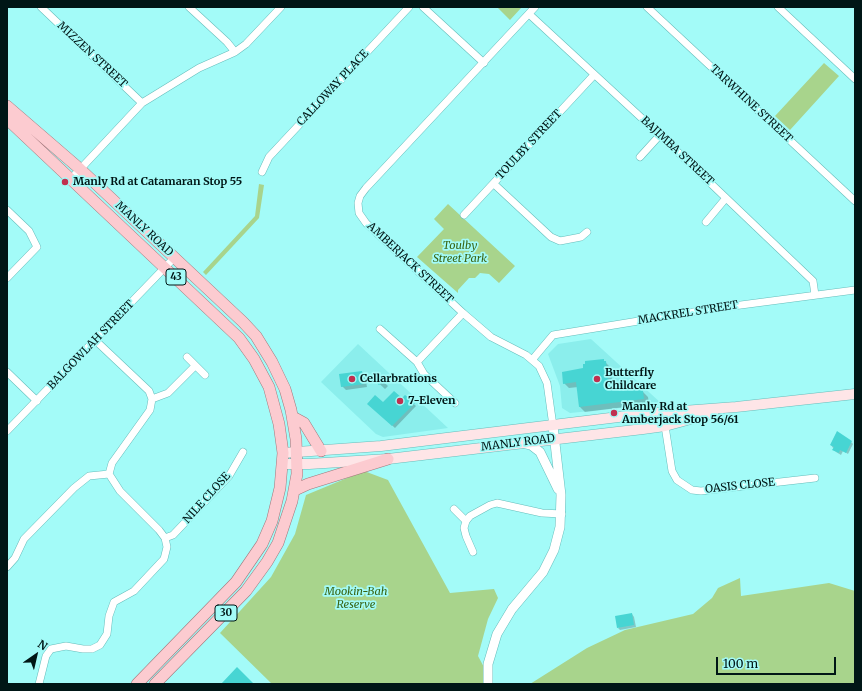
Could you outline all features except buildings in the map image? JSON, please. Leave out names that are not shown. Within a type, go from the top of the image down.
[{"type":"main road","name":"MANLY ROAD","points":[[7,106],[80,169],[175,257],[256,336],[279,374],[293,417],[298,452],[295,490]]},
{"type":"main road","name":"MANLY ROAD","points":[[7,119],[230,329],[254,359],[269,388],[276,407],[283,453],[321,451],[553,426],[643,414],[736,407],[855,394]]},
{"type":"main road","name":"MANLY ROAD","points":[[282,464],[298,465],[388,459],[665,426],[736,407]]},
{"type":"main road","points":[[293,417],[304,423],[321,451]]},
{"type":"main road","name":"30","points":[[137,684],[222,597],[255,557],[267,532],[276,506],[280,488],[283,453]]},
{"type":"main road","points":[[295,490],[308,484],[388,459]]},
{"type":"main road","name":"30","points":[[156,684],[237,601],[260,573],[281,538],[295,490]]},
{"type":"street","name":"MIZZEN STREET","points":[[41,7],[142,103]]},
{"type":"street","points":[[189,7],[227,42],[235,52]]},
{"type":"street","points":[[71,179],[142,103],[199,68],[235,52],[246,44],[281,7]]},
{"type":"street","name":"CALLOWAY PLACE","points":[[262,172],[269,157],[409,7]]},
{"type":"street","points":[[423,7],[484,63]]},
{"type":"street","name":"AMBERJACK STREET","points":[[535,7],[366,188],[360,196],[358,203],[359,213],[366,223],[463,313],[490,337],[532,360],[538,366],[547,383],[553,426]]},
{"type":"street","name":"TARWHINE STREET","points":[[647,7],[855,201]]},
{"type":"street","points":[[778,7],[855,79]]},
{"type":"street","name":"BAJIMBA STREET","points":[[529,14],[660,135],[813,280],[815,295]]},
{"type":"street","name":"TOULBY STREET","points":[[464,215],[594,75]]},
{"type":"street","points":[[640,157],[660,135]]},
{"type":"street","points":[[494,184],[551,237],[560,241],[581,238],[587,232]]},
{"type":"street","points":[[706,222],[726,198]]},
{"type":"street","points":[[7,210],[29,231],[37,247],[7,278]]},
{"type":"street","name":"BALGOWLAH STREET","points":[[7,431],[175,257]]},
{"type":"street","name":"MACKREL STREET","points":[[532,360],[553,335],[855,290]]},
{"type":"street","points":[[417,362],[463,313]]},
{"type":"street","points":[[380,329],[417,362],[424,374],[455,403]]},
{"type":"street","points":[[39,684],[46,656],[51,649],[66,646],[92,649],[100,645],[107,634],[109,616],[114,602],[134,590],[164,559],[167,547],[165,538],[120,491],[110,474],[112,462],[150,410],[152,399],[149,391],[95,340]]},
{"type":"street","points":[[186,357],[205,375]]},
{"type":"street","points":[[152,399],[168,393],[195,366]]},
{"type":"street","points":[[7,372],[37,401]]},
{"type":"street","points":[[488,684],[488,664],[497,634],[512,609],[543,572],[554,550],[562,514],[553,426]]},
{"type":"street","name":"OASIS CLOSE","points":[[665,426],[672,472],[678,480],[692,490],[701,491],[815,478]]},
{"type":"street","points":[[522,443],[531,445],[540,452],[561,495]]},
{"type":"street","name":"NILE CLOSE","points":[[165,538],[173,535],[229,476],[243,452]]},
{"type":"street","points":[[7,567],[15,558],[24,539],[74,488],[89,476],[110,474]]},
{"type":"street","points":[[473,552],[464,528],[466,521],[484,508],[496,503],[542,513],[562,514]]},
{"type":"street","points":[[454,509],[466,521]]},
{"type":"shaded area","name":"Butterfly Childcare","points":[[591,339],[662,404],[570,413],[562,408],[560,386],[548,354],[558,344]]},
{"type":"shaded area","points":[[358,344],[448,428],[383,437],[376,434],[321,382]]},
{"type":"green space","points":[[497,7],[522,7],[510,20]]},
{"type":"green space","points":[[824,63],[839,76],[790,130],[775,116]]},
{"type":"green space","points":[[259,184],[264,185],[259,218],[206,275],[203,272],[255,216]]},
{"type":"green space","name":"Toulby Street Park","points":[[448,204],[515,266],[499,283],[489,274],[480,273],[475,278],[469,278],[458,290],[458,293],[417,257],[444,229],[434,219]]},
{"type":"green space","name":"Mookin-Bah Reserve","points":[[364,471],[388,480],[450,593],[494,589],[498,598],[488,619],[478,656],[493,684],[272,684],[220,633],[271,577],[295,534],[306,495]]},
{"type":"green space","points":[[740,578],[741,596],[829,583],[855,591],[855,684],[530,684],[587,648],[625,630],[693,614],[712,598],[718,588]]},
{"type":"place","name":"Manly Rd at Catamaran Stop 55","points":[[65,182]]},
{"type":"place","name":"Cellarbrations","points":[[352,379]]},
{"type":"place","name":"Butterfly Childcare","points":[[597,379]]},
{"type":"place","name":"7-Eleven","points":[[400,401]]},
{"type":"place","name":"Manly Rd at Amberjack Stop 56/61","points":[[614,413]]}]
